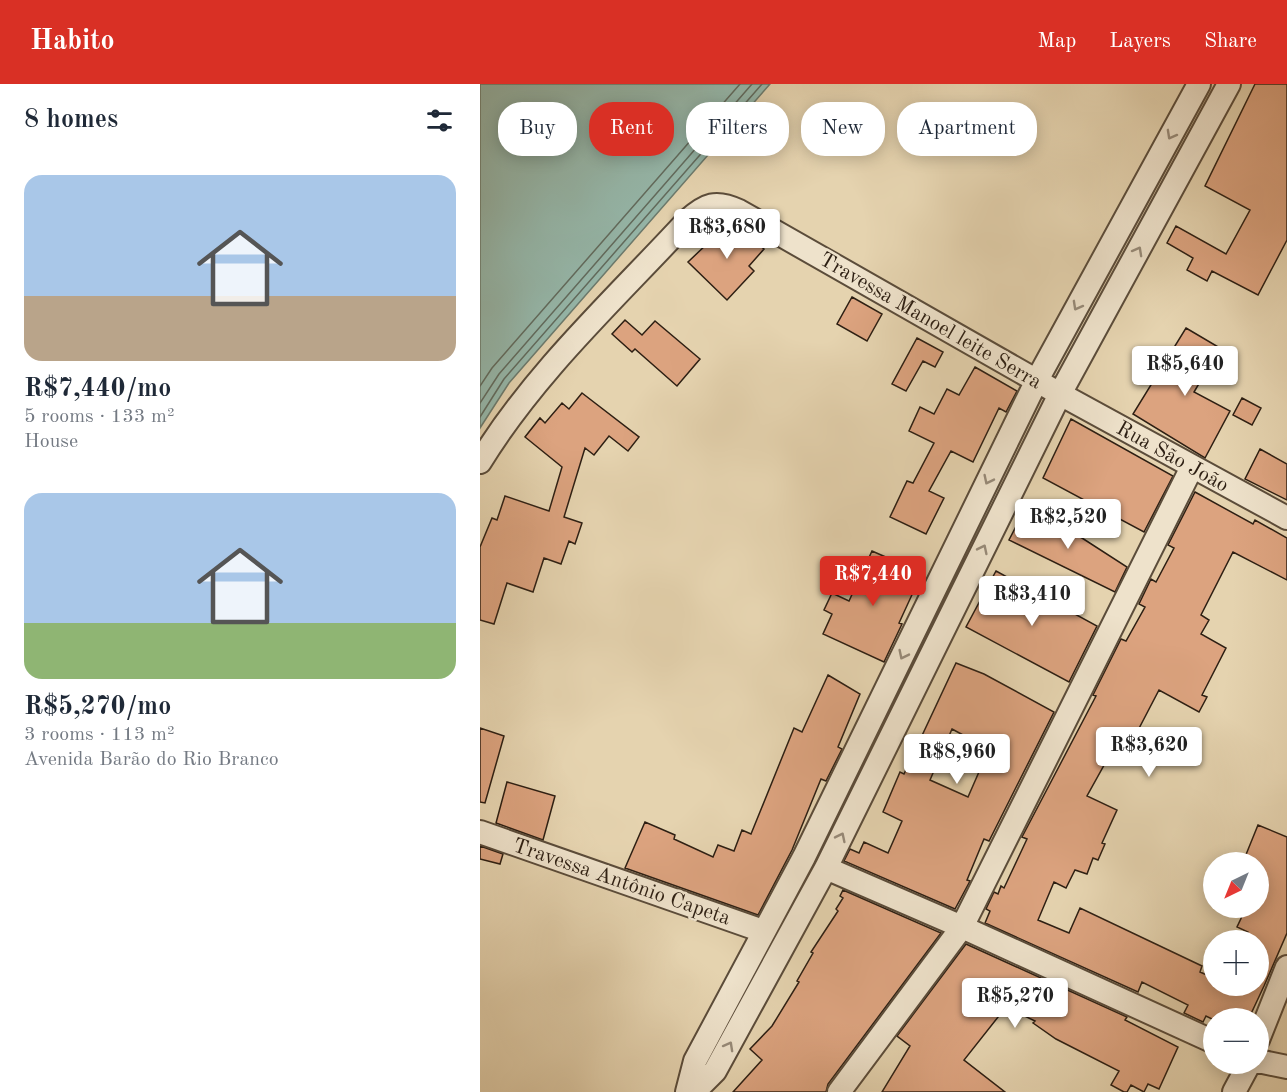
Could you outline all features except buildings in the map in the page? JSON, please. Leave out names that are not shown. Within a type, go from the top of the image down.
[{"type":"street","points":[[687,1092],[695,1061],[804,857],[1037,380],[1199,84]]},
{"type":"street","points":[[694,1092],[715,1071],[826,868],[1060,394],[1229,84]]},
{"type":"street","name":"Travessa Manoel leite Serra","points":[[480,462],[525,397],[687,221],[707,204],[724,205],[739,211],[1060,394]]},
{"type":"street","name":"Rua São João","points":[[1060,394],[1287,518]]},
{"type":"street","points":[[839,1092],[962,927],[1192,467]]},
{"type":"street","name":"Travessa Antônio Capeta","points":[[480,832],[764,931]]},
{"type":"street","points":[[826,868],[1203,1037]]},
{"type":"street","points":[[1269,1012],[1287,967]]},
{"type":"street","points":[[1269,1063],[1287,1067]]},
{"type":"street","points":[[1234,1092],[1244,1074]]},
{"type":"water","points":[[480,84],[770,84],[754,102],[686,102],[686,156],[707,156],[509,383],[480,428]]}]
